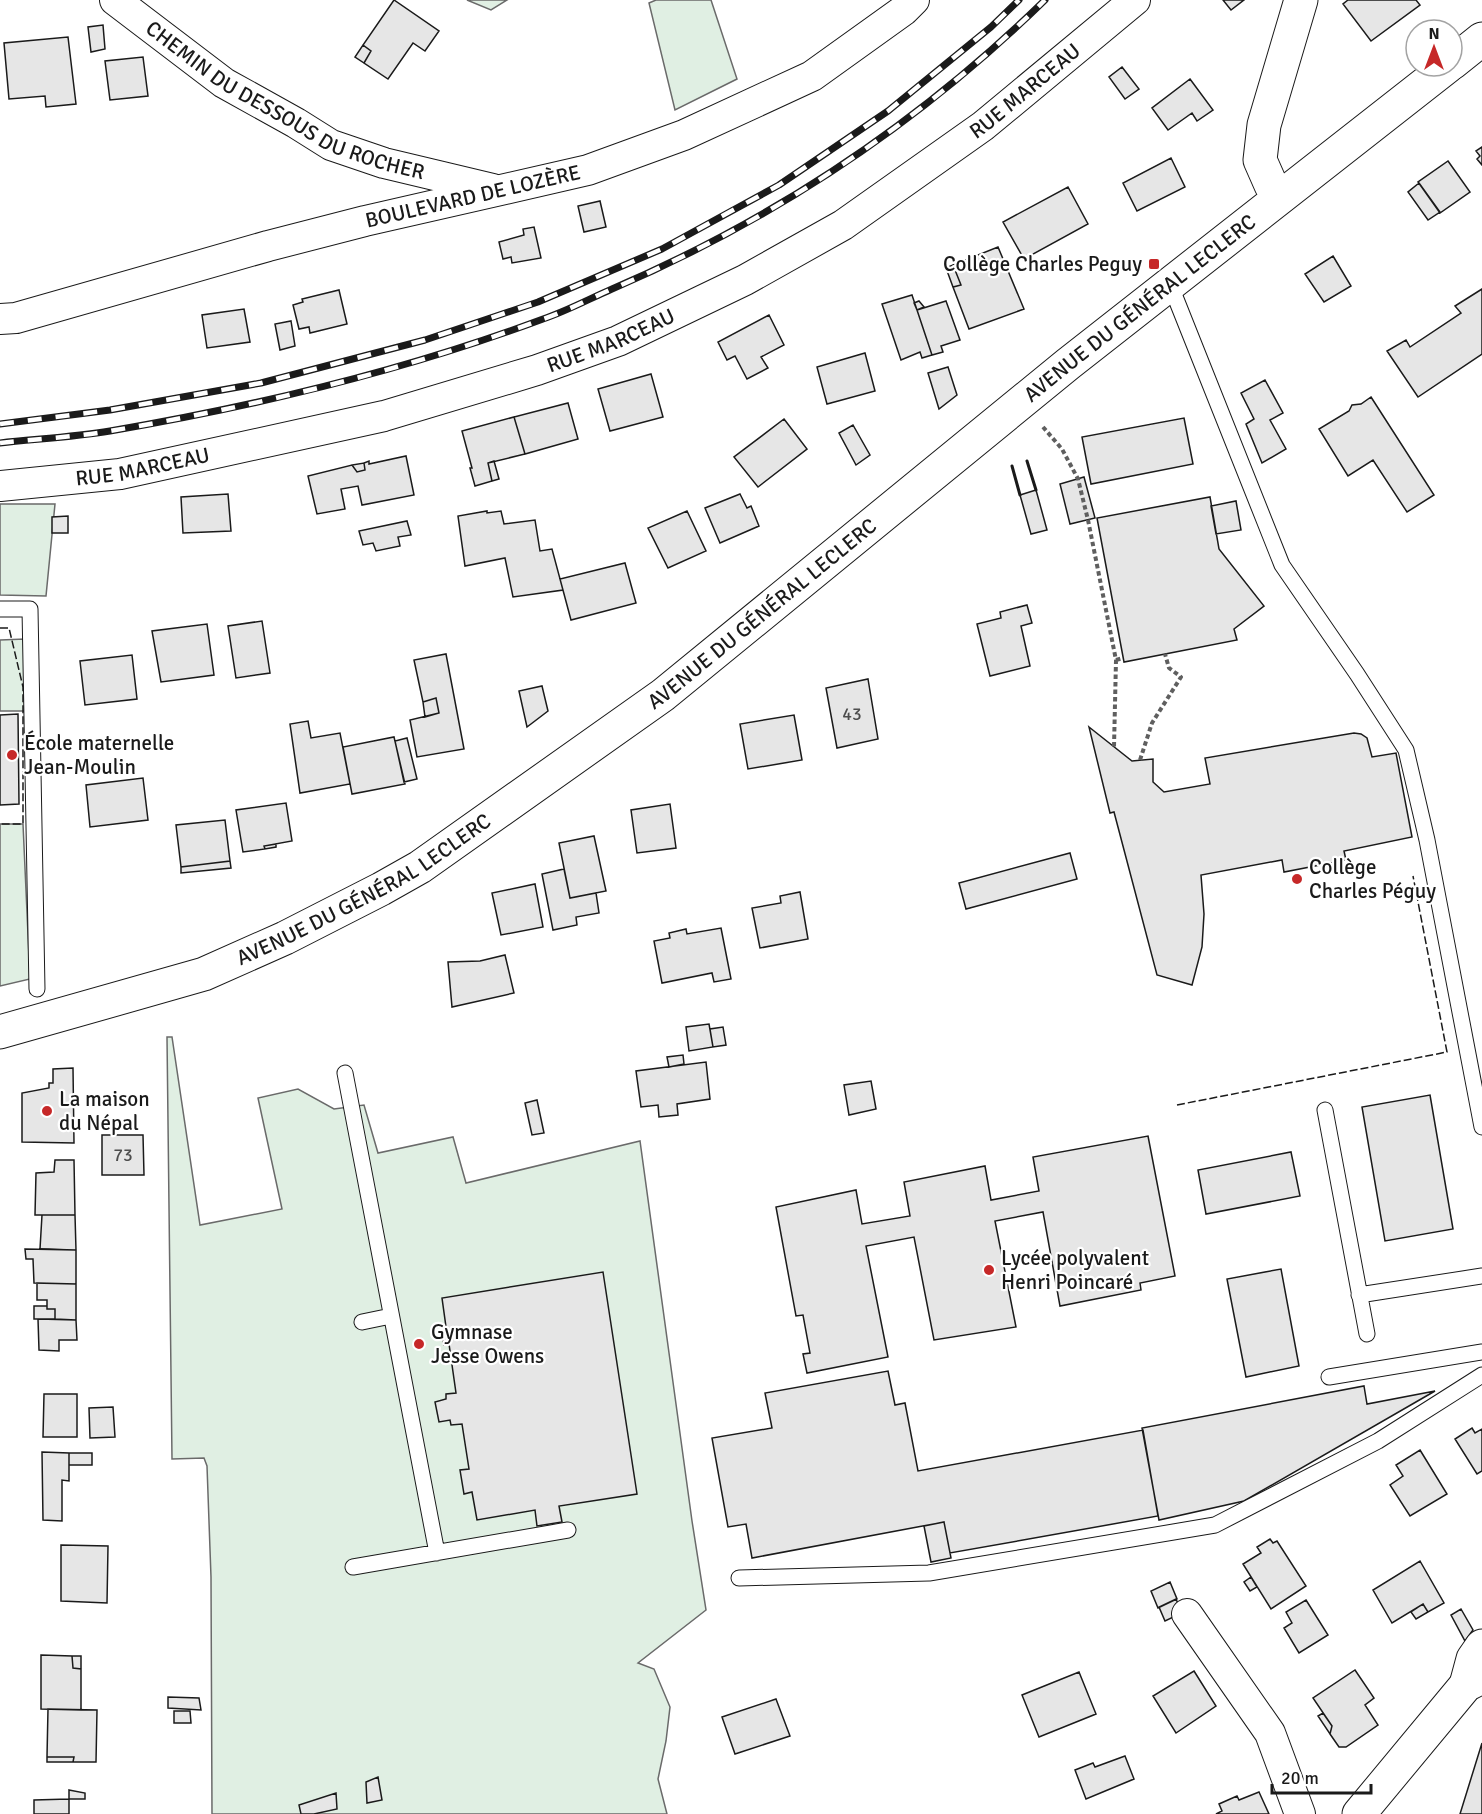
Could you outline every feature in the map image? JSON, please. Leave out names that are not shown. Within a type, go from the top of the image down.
[{"type":"main road","points":[[1280,197],[1271,185],[1260,160],[1264,125],[1301,0]]},
{"type":"main road","points":[[1464,53],[1482,39]]},
{"type":"main road","name":"AVENUE DU GÉNÉRAL LECLERC","points":[[0,1032],[204,974],[285,938],[381,890],[420,867],[663,695],[1058,372],[1433,78]]},
{"type":"main road","points":[[1359,1814],[1474,1681],[1473,1659],[1482,1646]]},
{"type":"street","name":"CHEMIN DU DESSOUS DU ROCHER","points":[[115,0],[224,83],[331,145],[384,163],[498,190]]},
{"type":"street","name":"BOULEVARD DE LOZÈRE","points":[[0,319],[16,318],[365,220],[588,170],[684,135],[812,76],[904,10],[914,0]]},
{"type":"street","name":"RUE MARCEAU","points":[[0,486],[120,474],[384,416],[537,370],[618,341],[745,280],[843,225],[983,126],[1135,0]]},
{"type":"street","points":[[1187,1614],[1270,1733],[1300,1814]]},
{"type":"lane","points":[[1170,284],[1282,565],[1406,750],[1427,840],[1482,1127]]},
{"type":"lane","points":[[0,609],[30,609],[37,989]]},
{"type":"lane","points":[[345,1073],[436,1553]]},
{"type":"lane","points":[[1325,1110],[1367,1334]]},
{"type":"lane","points":[[1359,1295],[1482,1276]]},
{"type":"lane","points":[[362,1323],[391,1316]]},
{"type":"lane","points":[[1329,1377],[1482,1352]]},
{"type":"lane","points":[[739,1578],[929,1573],[1215,1525],[1378,1441],[1482,1375]]},
{"type":"lane","points":[[353,1567],[568,1530]]},
{"type":"path","points":[[1038,422],[1062,449],[1078,479],[1088,520],[1116,660],[1114,747]]},
{"type":"path","points":[[1140,760],[1152,723],[1181,677],[1169,668],[1165,654]]},
{"type":"path","points":[[1116,660],[1123,658]]},
{"type":"green space","points":[[467,0],[507,0],[491,10]]},
{"type":"green space","points":[[656,0],[711,0],[737,79],[675,110],[649,3]]},
{"type":"green space","points":[[0,504],[55,504],[46,596],[0,595]]},
{"type":"green space","points":[[25,639],[27,711],[0,711],[0,640]]},
{"type":"green space","points":[[0,824],[23,824],[30,979],[0,986]]},
{"type":"green space","name":"Gymnase Jesse Owens","points":[[167,1037],[172,1037],[200,1225],[282,1209],[258,1098],[298,1089],[334,1109],[364,1105],[378,1153],[453,1137],[466,1183],[640,1141],[706,1610],[638,1663],[654,1669],[670,1707],[658,1779],[667,1814],[212,1814],[211,1577],[207,1466],[204,1458],[172,1459]]},
{"type":"building","points":[[394,0],[439,31],[425,51],[413,43],[388,79],[364,63],[371,51],[363,45]]},
{"type":"building","points":[[1223,0],[1244,0],[1231,10]]},
{"type":"building","points":[[1348,0],[1416,0],[1420,5],[1371,41],[1343,4]]},
{"type":"building","points":[[103,25],[105,49],[91,52],[88,27]]},
{"type":"building","points":[[68,37],[76,104],[46,107],[45,96],[9,99],[4,43]]},
{"type":"building","points":[[363,45],[371,51],[364,63],[355,57]]},
{"type":"building","points":[[143,57],[148,96],[110,100],[105,61]]},
{"type":"building","points":[[1122,67],[1139,89],[1125,99],[1109,77]]},
{"type":"building","points":[[1190,79],[1213,110],[1197,121],[1192,113],[1168,130],[1152,108]]},
{"type":"building","points":[[1482,147],[1482,165],[1477,159],[1480,156],[1476,151]]},
{"type":"building","points":[[1171,158],[1185,187],[1137,211],[1123,183]]},
{"type":"building","points":[[1448,161],[1470,192],[1440,213],[1418,182]]},
{"type":"building","points":[[1419,183],[1440,212],[1428,220],[1408,192]]},
{"type":"building","points":[[1068,187],[1088,224],[1024,259],[1003,222]]},
{"type":"building","points":[[600,201],[606,227],[584,232],[578,206]]},
{"type":"building","points":[[534,227],[541,258],[512,263],[511,257],[503,259],[499,242],[524,235],[523,229]]},
{"type":"building","points":[[998,247],[1024,309],[969,329],[953,287],[961,285],[953,265]]},
{"type":"building","points":[[1333,256],[1351,286],[1324,302],[1305,274]]},
{"type":"building","points":[[953,265],[961,285],[953,287],[946,268]]},
{"type":"building","points":[[1482,289],[1482,354],[1418,397],[1387,351],[1406,340],[1410,347],[1461,313],[1455,306]]},
{"type":"building","points":[[339,290],[347,324],[310,333],[309,327],[299,329],[293,305],[303,302],[302,299]]},
{"type":"building","points":[[912,295],[932,355],[922,358],[920,352],[901,360],[882,304]]},
{"type":"building","points":[[919,301],[924,307],[917,310],[914,303]]},
{"type":"building","points":[[946,301],[960,340],[941,346],[943,352],[932,355],[917,310]]},
{"type":"building","points":[[244,309],[250,342],[207,348],[202,315]]},
{"type":"building","points":[[769,315],[784,345],[761,357],[768,368],[747,379],[735,356],[727,360],[718,342]]},
{"type":"building","points":[[291,321],[295,346],[280,350],[275,324]]},
{"type":"building","points":[[865,353],[875,391],[827,404],[817,367]]},
{"type":"building","points":[[948,367],[957,395],[939,409],[928,373]]},
{"type":"building","points":[[651,374],[663,417],[610,431],[598,389]]},
{"type":"building","points":[[1265,380],[1283,413],[1270,420],[1286,449],[1262,463],[1246,424],[1254,419],[1241,393]]},
{"type":"building","points":[[1371,397],[1434,495],[1407,512],[1373,460],[1348,476],[1319,429],[1349,411],[1352,405],[1361,404]]},
{"type":"building","points":[[568,403],[578,439],[525,454],[514,417]]},
{"type":"building","points":[[514,417],[525,454],[488,463],[492,481],[475,486],[462,431]]},
{"type":"building","points":[[1184,418],[1193,464],[1091,484],[1082,437]]},
{"type":"building","points":[[784,419],[807,449],[758,487],[734,457]]},
{"type":"building","points":[[853,425],[870,455],[856,465],[839,433]]},
{"type":"building","points":[[406,456],[414,495],[362,505],[358,486],[341,489],[345,509],[317,514],[308,476],[352,465],[357,472],[365,470],[364,463],[369,461],[369,464]]},
{"type":"building","points":[[494,461],[499,479],[492,481],[488,463]]},
{"type":"building","points":[[364,463],[365,470],[357,472],[352,465]]},
{"type":"building","points":[[1084,477],[1095,518],[1070,524],[1060,484]]},
{"type":"building","points":[[1036,490],[1047,530],[1031,534],[1020,495]]},
{"type":"building","points":[[228,494],[231,531],[183,533],[181,497]]},
{"type":"building","points":[[740,494],[747,508],[751,506],[759,526],[720,543],[705,508]]},
{"type":"building","points":[[1210,497],[1219,549],[1264,606],[1234,629],[1237,640],[1124,662],[1097,518]]},
{"type":"building","points":[[1236,501],[1241,530],[1216,534],[1211,506]]},
{"type":"building","points":[[487,511],[487,513],[501,511],[504,524],[535,520],[540,551],[552,549],[563,590],[513,597],[505,558],[465,566],[458,516]]},
{"type":"building","points":[[687,511],[706,551],[668,568],[648,528]]},
{"type":"building","points":[[68,516],[68,533],[52,533],[52,517]]},
{"type":"building","points":[[407,521],[411,535],[398,537],[400,546],[376,551],[373,543],[363,545],[359,531]]},
{"type":"building","points":[[625,563],[636,603],[571,620],[560,579]]},
{"type":"building","points":[[1027,605],[1032,623],[1021,626],[1030,666],[990,676],[977,624],[1001,618],[1000,612]]},
{"type":"building","points":[[262,621],[270,673],[236,678],[228,626]]},
{"type":"building","points":[[207,624],[214,675],[161,682],[152,631]]},
{"type":"building","points":[[446,654],[464,749],[417,757],[410,720],[439,713],[436,698],[423,702],[414,660]]},
{"type":"building","points":[[132,655],[137,699],[85,705],[80,661]]},
{"type":"building","points":[[868,679],[878,739],[837,748],[826,688]]},
{"type":"building","points":[[542,686],[548,711],[527,727],[519,691]]},
{"type":"building","points":[[436,698],[439,713],[425,717],[423,702]]},
{"type":"building","points":[[18,714],[19,804],[0,805],[0,715]]},
{"type":"building","points":[[794,715],[802,760],[748,769],[740,724]]},
{"type":"building","points":[[308,721],[311,738],[340,733],[350,784],[300,793],[290,724]]},
{"type":"building","points":[[1089,727],[1132,761],[1153,759],[1153,782],[1164,792],[1210,784],[1205,758],[1354,733],[1361,734],[1367,738],[1372,757],[1396,753],[1412,837],[1344,851],[1346,860],[1284,872],[1282,860],[1201,875],[1204,914],[1202,947],[1192,985],[1157,975],[1114,812],[1110,813]]},
{"type":"building","points":[[394,737],[405,784],[352,794],[343,747]]},
{"type":"building","points":[[407,738],[417,779],[404,782],[395,741]]},
{"type":"building","points":[[143,778],[148,820],[90,827],[86,785]]},
{"type":"building","points":[[286,803],[292,841],[264,846],[265,849],[243,852],[236,810]]},
{"type":"building","points":[[670,804],[676,848],[637,853],[631,810]]},
{"type":"building","points":[[225,820],[230,861],[181,867],[176,825]]},
{"type":"building","points":[[594,836],[606,891],[570,898],[559,843]]},
{"type":"building","points":[[276,844],[276,847],[265,849],[264,846]]},
{"type":"building","points":[[1070,853],[1077,879],[966,909],[959,883]]},
{"type":"building","points":[[230,861],[231,868],[181,873],[181,867]]},
{"type":"building","points":[[564,869],[570,898],[596,893],[599,913],[576,917],[577,925],[553,930],[542,874]]},
{"type":"building","points":[[535,884],[543,927],[501,935],[492,893]]},
{"type":"building","points":[[800,892],[808,939],[760,948],[752,908],[781,903],[780,896]]},
{"type":"building","points":[[721,928],[731,979],[714,982],[712,973],[662,983],[654,941],[670,938],[669,933],[686,929],[687,934]]},
{"type":"building","points":[[505,955],[514,993],[452,1007],[448,962],[480,961]]},
{"type":"building","points":[[709,1024],[713,1047],[689,1051],[686,1027]]},
{"type":"building","points":[[723,1027],[726,1045],[713,1047],[710,1029]]},
{"type":"building","points":[[683,1055],[684,1064],[669,1067],[667,1057]]},
{"type":"building","points":[[706,1062],[710,1099],[677,1104],[678,1115],[659,1117],[658,1105],[641,1107],[636,1071]]},
{"type":"building","points":[[73,1068],[74,1143],[22,1142],[22,1093],[49,1088],[49,1083],[53,1083],[53,1069]]},
{"type":"building","points":[[871,1081],[876,1109],[849,1115],[844,1085]]},
{"type":"building","points":[[1430,1095],[1453,1229],[1385,1241],[1362,1107]]},
{"type":"building","points":[[537,1100],[544,1133],[532,1135],[525,1103]]},
{"type":"building","points":[[102,1135],[143,1135],[144,1175],[102,1175]]},
{"type":"building","points":[[1148,1136],[1175,1276],[1140,1283],[1141,1290],[1060,1306],[1043,1212],[995,1221],[1016,1327],[934,1340],[914,1237],[866,1246],[888,1357],[807,1373],[803,1354],[810,1353],[803,1315],[796,1316],[776,1207],[856,1190],[862,1224],[910,1216],[904,1182],[985,1166],[991,1200],[1039,1191],[1033,1157]]},
{"type":"building","points":[[1291,1152],[1300,1196],[1206,1214],[1198,1170]]},
{"type":"building","points":[[55,1160],[74,1160],[75,1215],[35,1215],[36,1173],[54,1172]]},
{"type":"building","points":[[42,1215],[75,1215],[76,1250],[40,1249]]},
{"type":"building","points":[[25,1249],[76,1250],[76,1284],[34,1283],[33,1259],[26,1259]]},
{"type":"building","points":[[1281,1269],[1299,1366],[1246,1377],[1227,1279]]},
{"type":"building","name":"Gymnase Jesse Owens","points":[[603,1272],[637,1494],[559,1506],[562,1522],[537,1526],[535,1510],[477,1520],[472,1492],[464,1494],[460,1470],[469,1469],[462,1424],[451,1425],[450,1420],[439,1422],[435,1402],[446,1399],[446,1394],[456,1393],[449,1344],[444,1345],[441,1328],[446,1327],[442,1298]]},
{"type":"building","points":[[37,1283],[76,1284],[76,1320],[55,1319],[55,1309],[47,1309],[47,1300],[37,1300]]},
{"type":"building","points":[[34,1306],[47,1306],[47,1309],[55,1309],[55,1319],[34,1319]]},
{"type":"building","points":[[38,1319],[76,1320],[77,1340],[59,1340],[59,1351],[39,1350]]},
{"type":"building","points":[[888,1371],[895,1405],[905,1403],[918,1471],[1143,1430],[1158,1516],[950,1553],[944,1522],[752,1558],[746,1524],[728,1527],[712,1438],[772,1428],[765,1393]]},
{"type":"building","points":[[1364,1386],[1367,1404],[1435,1391],[1244,1501],[1159,1520],[1142,1428]]},
{"type":"building","points":[[44,1394],[77,1394],[77,1437],[43,1437]]},
{"type":"building","points":[[113,1407],[115,1437],[90,1438],[89,1408]]},
{"type":"building","points":[[1472,1428],[1475,1433],[1482,1429],[1482,1471],[1477,1474],[1455,1439]]},
{"type":"building","points":[[1420,1450],[1447,1494],[1410,1516],[1390,1485],[1403,1476],[1396,1465]]},
{"type":"building","points":[[42,1452],[69,1453],[69,1481],[62,1480],[62,1521],[43,1520]]},
{"type":"building","points":[[69,1453],[92,1453],[92,1465],[69,1465]]},
{"type":"building","points":[[944,1522],[951,1558],[931,1562],[924,1526]]},
{"type":"building","points":[[1270,1539],[1273,1543],[1277,1541],[1306,1586],[1271,1609],[1243,1564],[1261,1553],[1257,1547]]},
{"type":"building","points":[[61,1545],[108,1546],[107,1603],[61,1601]]},
{"type":"building","points":[[1420,1561],[1444,1603],[1428,1612],[1423,1604],[1392,1623],[1373,1590]]},
{"type":"building","points":[[1251,1577],[1257,1587],[1250,1591],[1244,1582]]},
{"type":"building","points":[[1170,1582],[1177,1599],[1158,1608],[1151,1591]]},
{"type":"building","points":[[1176,1599],[1182,1613],[1165,1621],[1159,1607]]},
{"type":"building","points":[[1306,1600],[1328,1635],[1299,1653],[1284,1628],[1292,1623],[1286,1612]]},
{"type":"building","points":[[1423,1604],[1428,1612],[1416,1619],[1411,1612]]},
{"type":"building","points":[[1461,1609],[1473,1630],[1465,1641],[1451,1615]]},
{"type":"building","points":[[41,1655],[72,1656],[73,1668],[81,1669],[81,1710],[41,1709]]},
{"type":"building","points":[[72,1656],[81,1656],[81,1669],[73,1668]]},
{"type":"building","points":[[1355,1670],[1374,1698],[1365,1705],[1378,1725],[1346,1747],[1339,1747],[1330,1734],[1332,1726],[1313,1698]]},
{"type":"building","points":[[1194,1671],[1216,1706],[1176,1733],[1153,1696]]},
{"type":"building","points":[[1079,1672],[1096,1714],[1039,1737],[1022,1695]]},
{"type":"building","points":[[168,1697],[199,1698],[201,1710],[168,1708]]},
{"type":"building","points":[[776,1699],[790,1736],[735,1754],[722,1717]]},
{"type":"building","points":[[48,1709],[97,1710],[96,1762],[73,1762],[74,1757],[47,1757]]},
{"type":"building","points":[[174,1711],[190,1711],[191,1723],[174,1723]]},
{"type":"building","points":[[1323,1713],[1332,1726],[1330,1734],[1318,1716]]},
{"type":"building","points":[[1482,1743],[1482,1814],[1460,1814]]},
{"type":"building","points":[[1125,1756],[1134,1779],[1086,1799],[1075,1770],[1093,1763],[1095,1767]]},
{"type":"building","points":[[47,1757],[74,1757],[73,1762],[47,1762]]},
{"type":"building","points":[[378,1777],[382,1800],[367,1803],[366,1782]]},
{"type":"building","points":[[69,1790],[85,1793],[85,1799],[69,1799]]},
{"type":"building","points":[[1259,1792],[1269,1814],[1216,1814],[1222,1811],[1219,1804],[1237,1796],[1239,1800]]},
{"type":"building","points":[[336,1793],[337,1809],[301,1814],[299,1805]]},
{"type":"building","points":[[69,1799],[69,1814],[34,1814],[34,1800]]},
{"type":"railway","points":[[0,424],[110,410],[261,383],[425,340],[538,302],[662,249],[779,185],[888,111],[991,27],[1019,0]]},
{"type":"railway","points":[[0,443],[110,431],[275,398],[437,355],[561,312],[672,262],[731,232],[842,165],[947,88],[1045,0]]},
{"type":"fence","points":[[0,628],[9,628],[23,687],[23,824],[0,824]]},
{"type":"fence","points":[[1177,1105],[1447,1052],[1413,876]]},
{"type":"wall","points":[[1027,461],[1036,490]]},
{"type":"wall","points":[[1012,466],[1020,495]]},
{"type":"place","name":"Collège Charles Peguy","points":[[1154,264]]},
{"type":"place","name":"École maternelle Jean-Moulin","points":[[12,755]]},
{"type":"place","name":"Collège Charles Péguy","points":[[1297,879]]},
{"type":"place","name":"La maison du Népal","points":[[47,1111]]},
{"type":"place","name":"Lycée polyvalent Henri Poincaré","points":[[989,1270]]},
{"type":"place","name":"Gymnase Jesse Owens","points":[[419,1344]]}]
